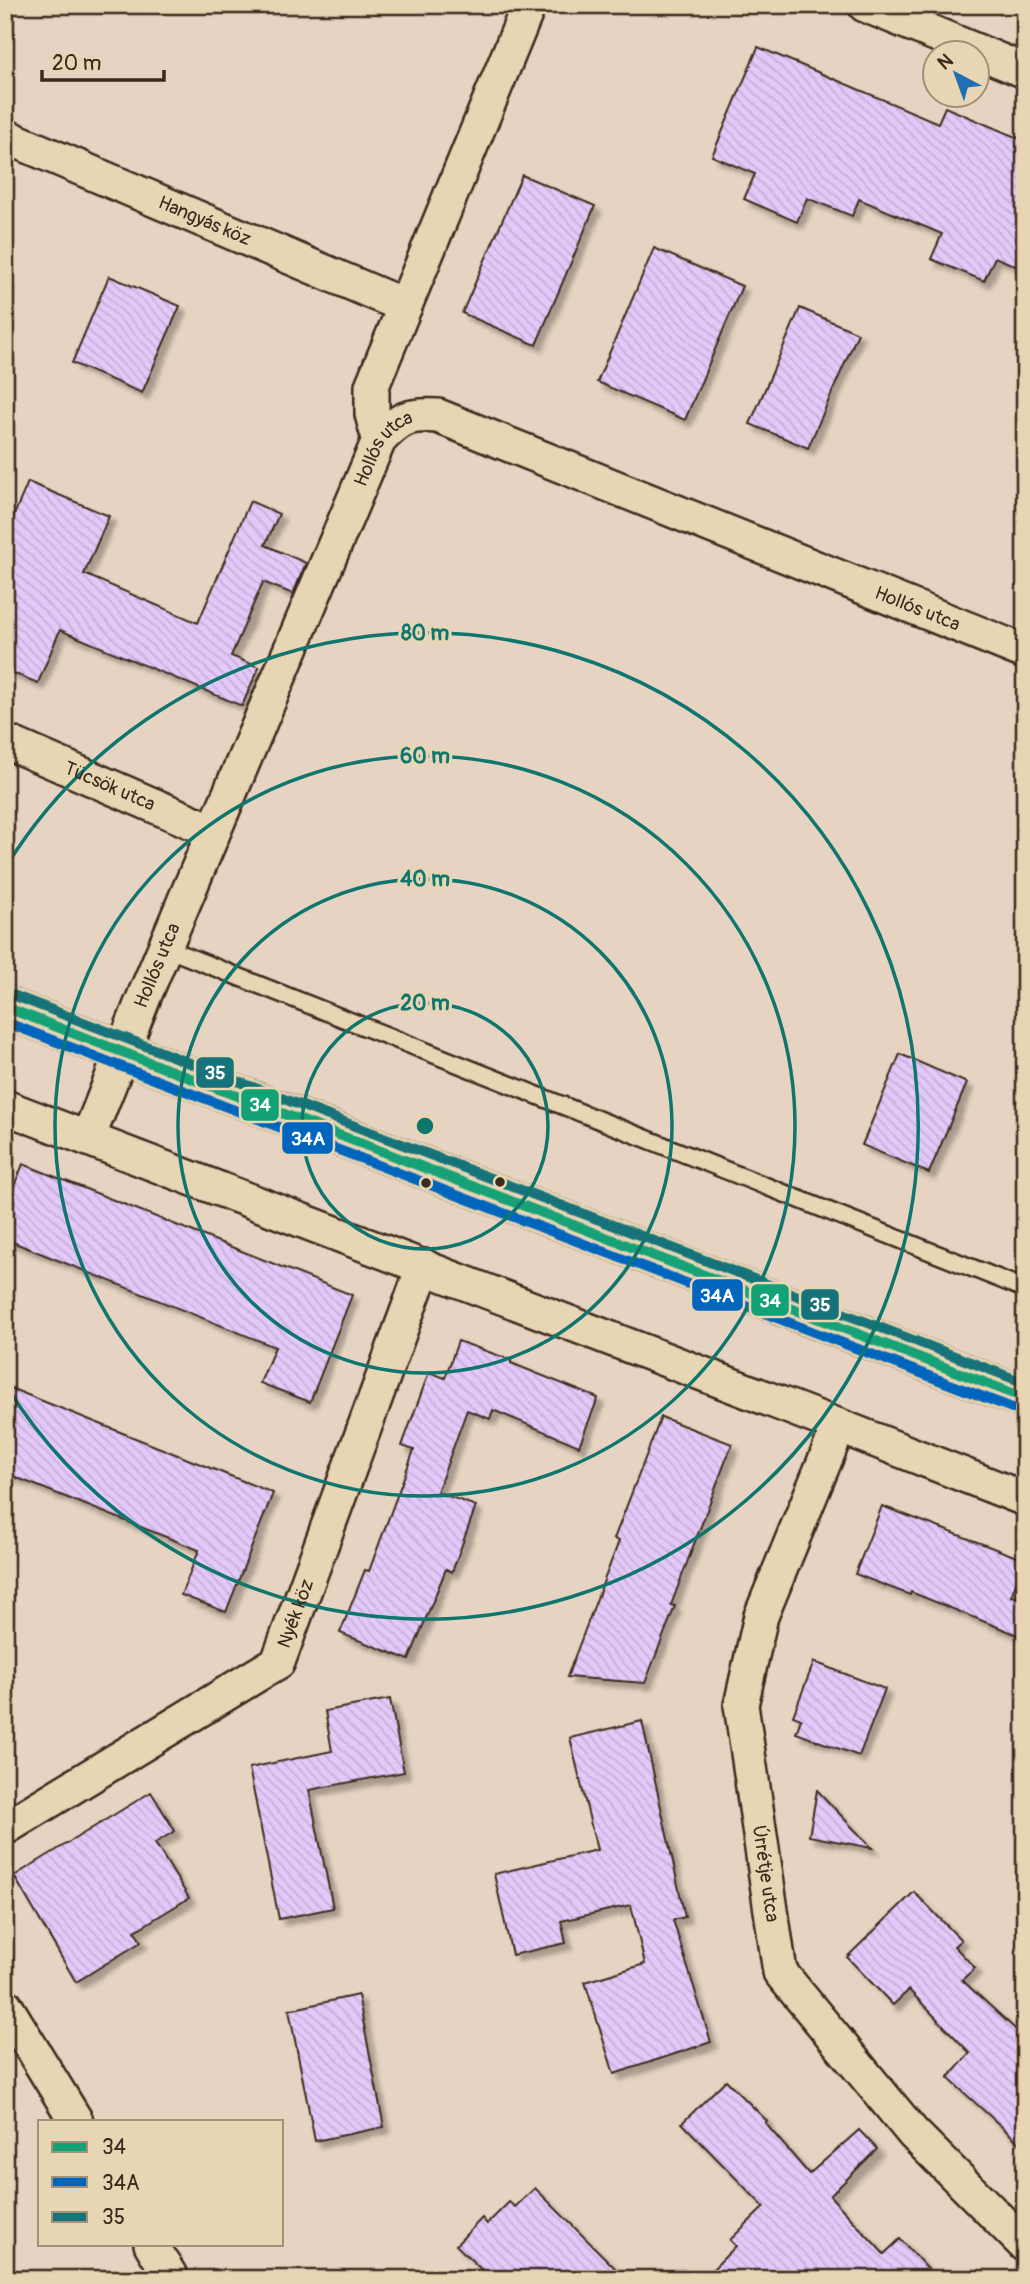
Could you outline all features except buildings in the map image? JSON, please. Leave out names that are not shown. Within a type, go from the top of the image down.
[{"type":"main road","points":[[5,1007],[1025,1398]]},
{"type":"street","points":[[379,440],[372,414],[372,386],[529,5]]},
{"type":"street","points":[[865,5],[1025,71]]},
{"type":"street","name":"Hangyás köz","points":[[5,136],[405,306]]},
{"type":"street","name":"Hollós utca","points":[[88,1138],[213,831],[379,440],[392,426],[406,417],[439,416],[1025,652]]},
{"type":"street","name":"Tücsök utca","points":[[5,741],[213,831]]},
{"type":"street","points":[[5,1107],[1025,1499]]},
{"type":"street","name":"Nyék köz","points":[[5,1828],[278,1662],[424,1266]]},
{"type":"street","name":"Úrrétje utca","points":[[839,1426],[761,1616],[741,1705],[779,1972],[914,2133],[1025,2245]]},
{"type":"street","points":[[5,2005],[75,2120]]},
{"type":"street","points":[[152,2246],[172,2279]]},
{"type":"lane","points":[[166,948],[1025,1289]]},
{"type":"transit line","name":"35","points":[[10,994],[1025,1383]]},
{"type":"transit line","name":"34","points":[[5,1007],[1025,1398]]},
{"type":"transit line","name":"34A","points":[[5,1022],[1020,1411]]}]
